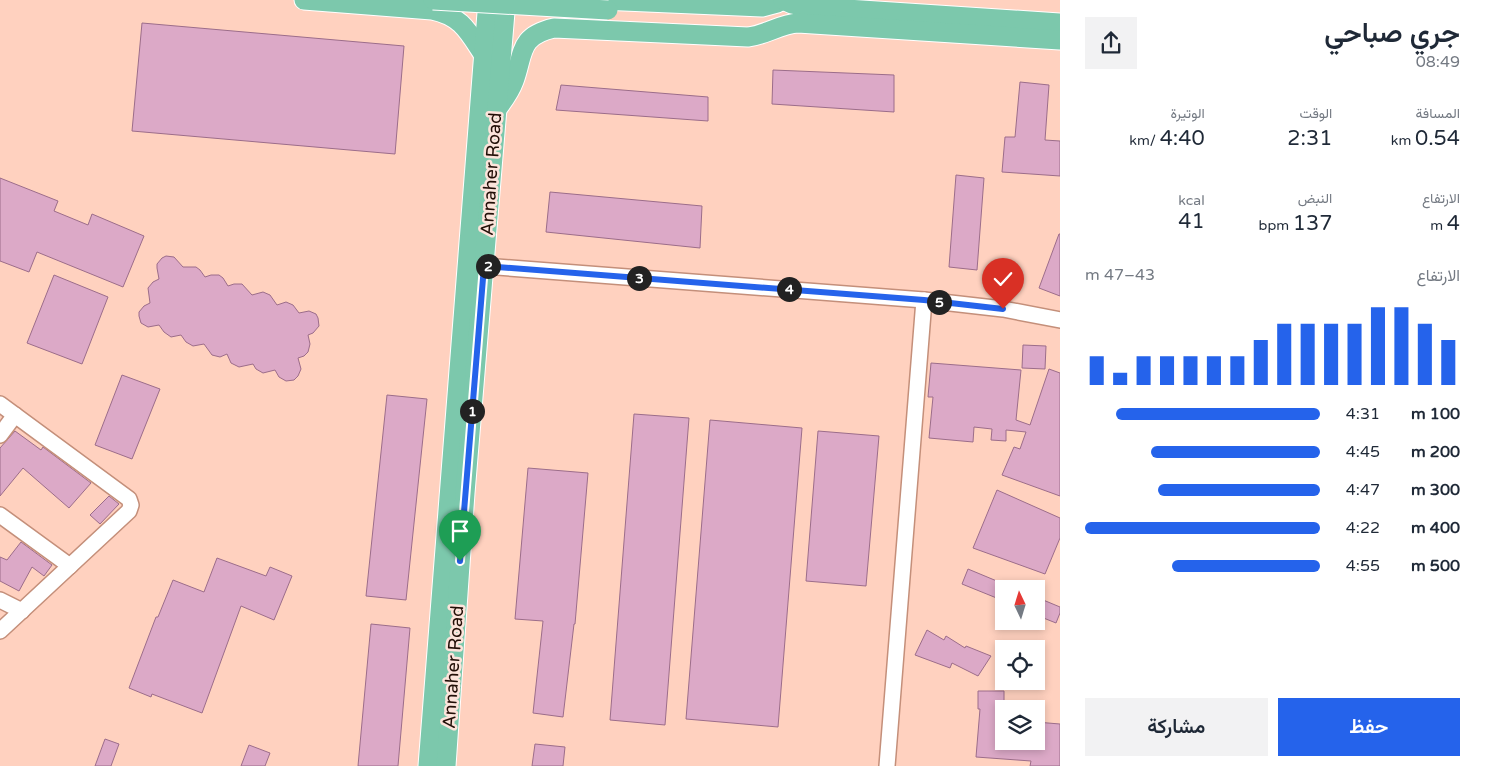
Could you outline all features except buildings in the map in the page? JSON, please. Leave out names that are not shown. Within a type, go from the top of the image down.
[{"type":"main road","points":[[304,0],[442,12],[452,16],[464,26],[483,54]]},
{"type":"main road","points":[[433,0],[762,7],[783,0],[801,6],[973,26],[1060,40]]},
{"type":"main road","name":"Annaher Road","points":[[428,766],[488,0]]},
{"type":"main road","name":"Annaher Road","points":[[446,766],[465,493],[506,0]]},
{"type":"main road","points":[[606,4],[763,16],[773,19],[781,26]]},
{"type":"main road","points":[[496,110],[510,91],[523,48],[533,37],[546,30],[561,28],[748,37],[765,34],[781,26],[798,23],[973,26],[1060,23]]},
{"type":"street","points":[[484,266],[924,300],[1003,309],[1060,320]]},
{"type":"street","points":[[887,766],[924,300]]},
{"type":"street","points":[[0,404],[131,502],[129,511],[0,631]]},
{"type":"street","points":[[0,435],[15,415]]},
{"type":"street","points":[[0,515],[70,566]]},
{"type":"street","points":[[0,600],[22,611]]},
{"type":"route","points":[[460,561],[484,266],[924,300],[1003,309]]}]
